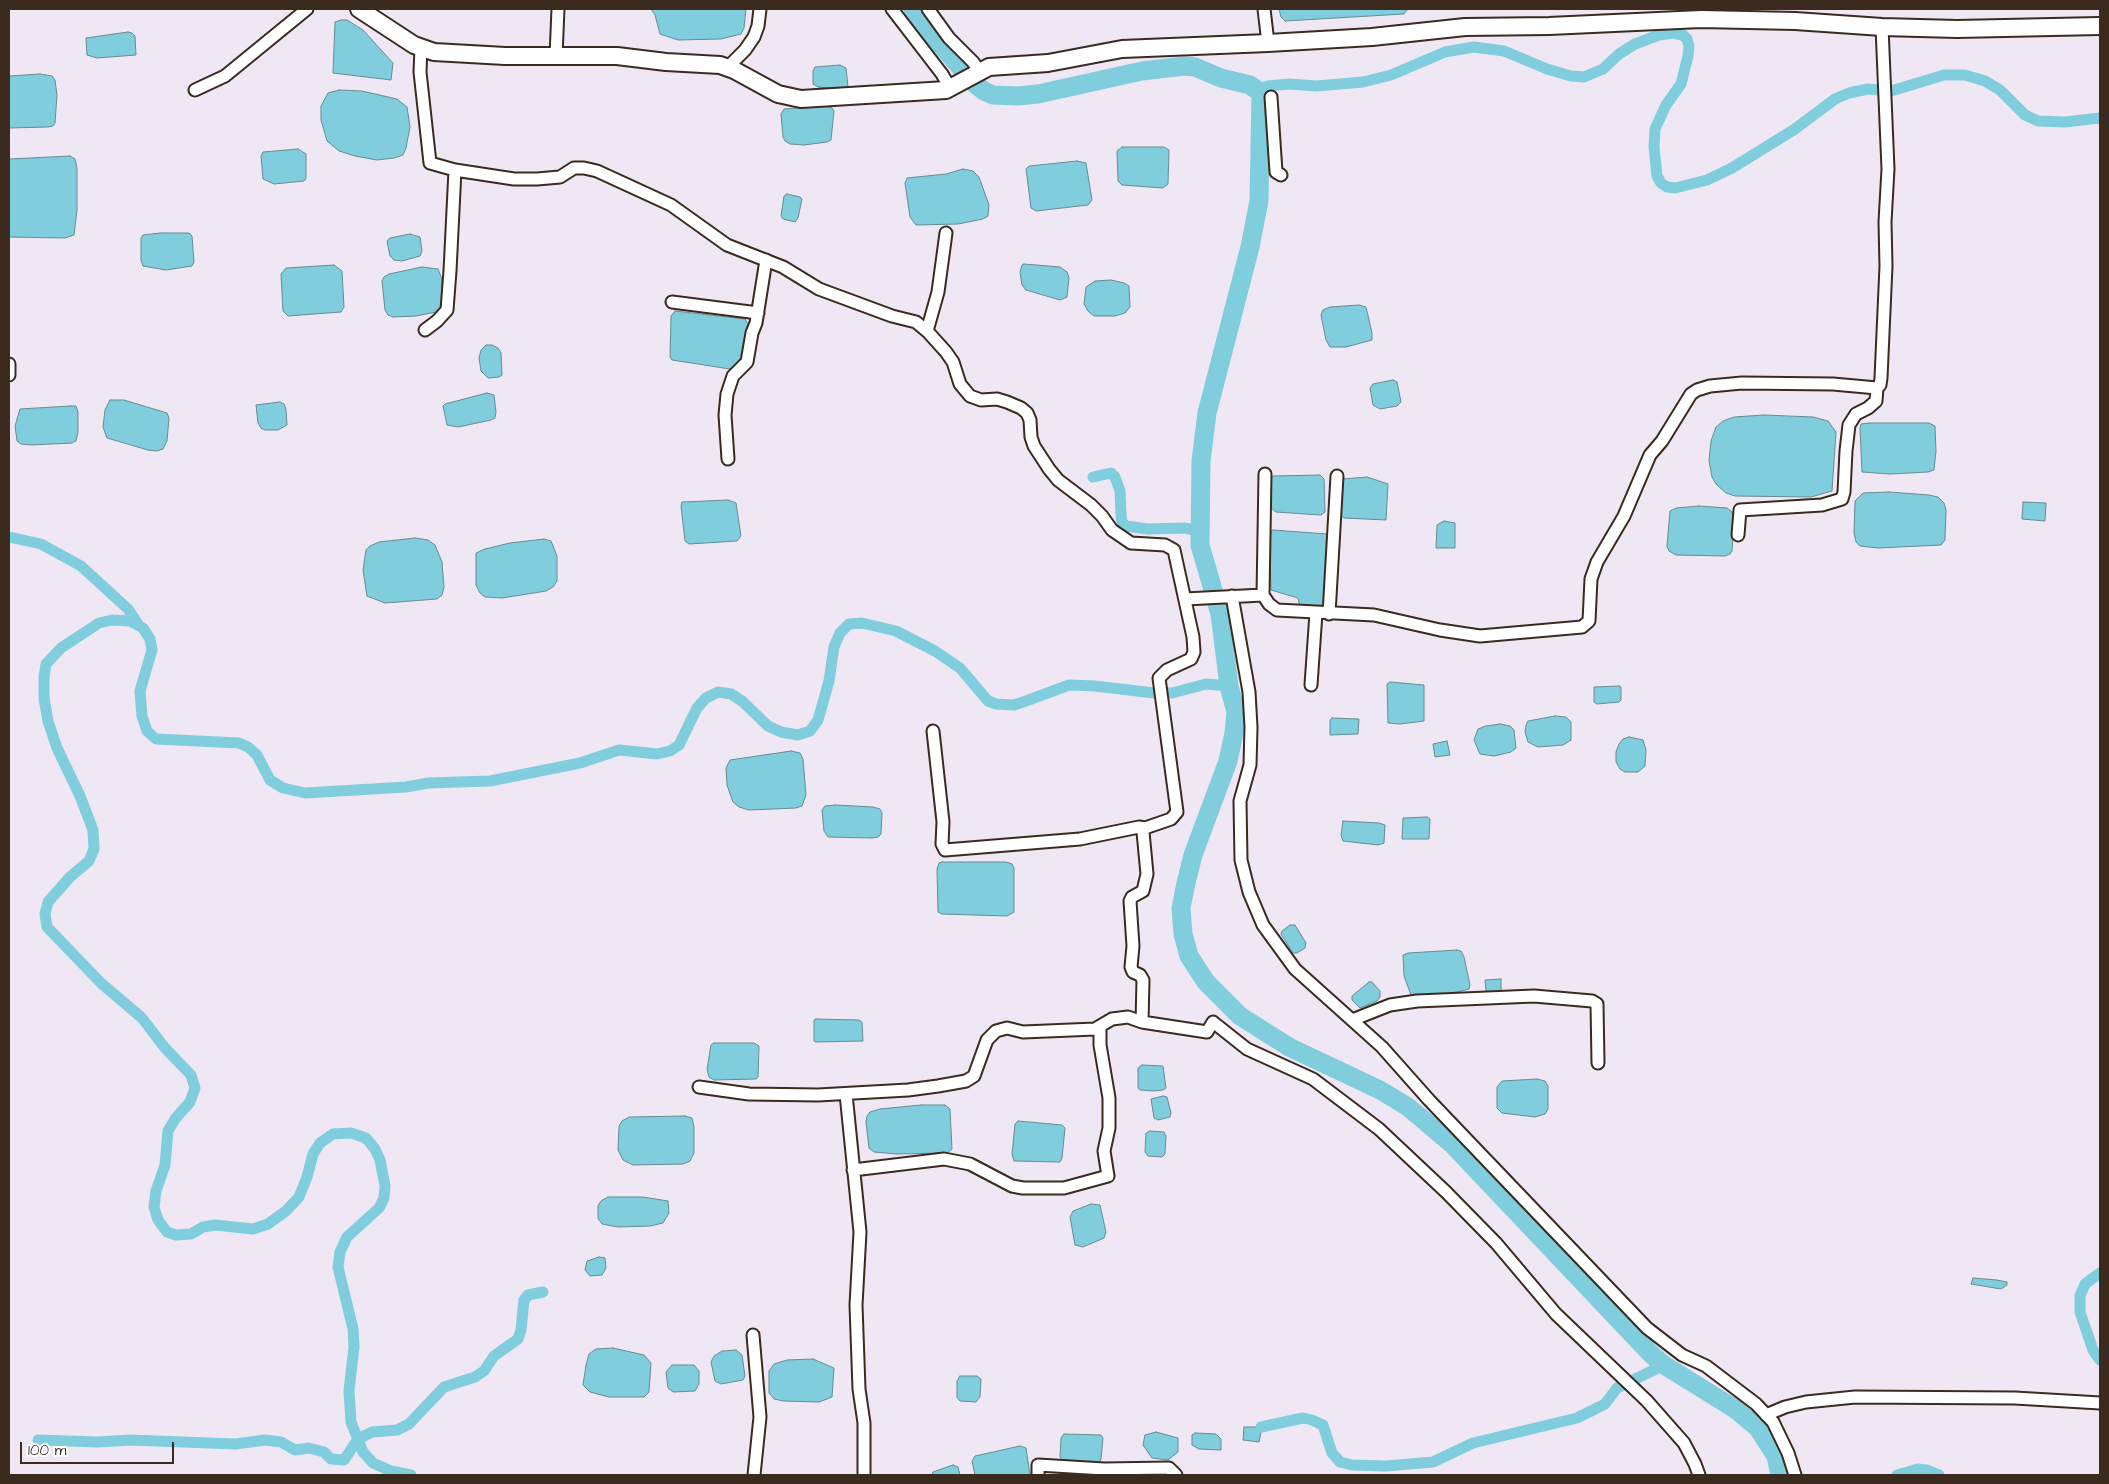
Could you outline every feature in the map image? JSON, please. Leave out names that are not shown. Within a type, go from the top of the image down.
[{"type":"street","points":[[195,90],[225,76],[307,9]]},
{"type":"street","points":[[359,9],[421,48],[443,54],[618,56],[728,67],[778,94],[793,99],[953,87],[989,67],[1048,63],[1136,47],[1268,43],[1372,37],[1458,27],[1550,26],[1701,19],[1795,21],[1882,27],[1957,29],[2100,26]]},
{"type":"street","points":[[556,56],[558,9]]},
{"type":"street","points":[[728,67],[745,50],[754,37],[758,26],[760,9]]},
{"type":"street","points":[[892,9],[953,87]]},
{"type":"street","points":[[928,9],[949,38],[973,62],[978,73]]},
{"type":"street","points":[[1264,9],[1268,43]]},
{"type":"street","points":[[1738,535],[1740,510],[1822,505],[1842,499],[1849,424],[1856,414],[1868,408],[1876,401],[1877,388],[1880,385],[1881,378],[1888,170],[1882,27]]},
{"type":"street","points":[[421,48],[420,72],[430,163],[455,170],[514,179],[537,180],[560,177],[574,168],[597,171],[671,206],[727,245],[783,267],[819,289],[892,316],[916,322],[946,352],[953,362],[960,384],[970,396],[981,400],[997,399],[1021,408],[1027,413],[1034,446],[1049,469],[1058,480],[1091,505],[1120,538],[1131,543],[1165,545],[1174,550],[1193,637],[1193,656],[1185,663],[1167,670],[1159,678],[1158,682],[1177,812],[1172,819],[1145,828],[1139,827],[1080,839],[945,850],[942,844],[943,822],[933,730]]},
{"type":"street","points":[[1271,97],[1276,172],[1281,175]]},
{"type":"street","points":[[425,330],[447,310],[455,170]]},
{"type":"street","points":[[927,331],[938,292],[946,233]]},
{"type":"street","points":[[728,458],[727,394],[733,376],[747,362],[758,313],[766,260]]},
{"type":"street","points":[[672,302],[758,313]]},
{"type":"street","points":[[9,364],[9,376]]},
{"type":"street","points":[[1265,474],[1263,595],[1269,604],[1277,610],[1374,615],[1440,630],[1480,636],[1582,627],[1589,621],[1591,579],[1597,562],[1624,516],[1650,456],[1662,442],[1691,394],[1710,386],[1742,383],[1833,384],[1877,388]]},
{"type":"street","points":[[1329,614],[1337,476]]},
{"type":"street","points":[[1186,599],[1263,595]]},
{"type":"street","points":[[1228,596],[1249,692],[1251,727],[1250,765],[1244,781],[1240,809],[1241,860],[1249,892],[1263,925],[1295,969],[1382,1047],[1429,1100],[1647,1328],[1682,1355],[1706,1366],[1756,1404],[1773,1422],[1788,1452],[1795,1475]]},
{"type":"street","points":[[1311,685],[1316,613]]},
{"type":"street","points":[[1142,1022],[1143,980],[1140,975],[1133,972],[1131,967],[1132,937],[1129,907],[1132,897],[1143,891],[1147,874],[1143,832],[1145,828]]},
{"type":"street","points":[[1352,1020],[1390,1005],[1417,1001],[1534,996],[1592,1000],[1597,1004],[1598,1063]]},
{"type":"street","points":[[699,1087],[749,1094],[846,1094],[908,1090],[966,1081],[974,1076],[988,1040],[996,1031],[1007,1028],[1022,1032],[1095,1029],[1112,1019],[1128,1017],[1142,1022],[1207,1032],[1213,1022],[1247,1049],[1313,1079],[1379,1129],[1446,1192],[1496,1243],[1556,1314],[1647,1401],[1684,1443],[1699,1475]]},
{"type":"street","points":[[854,1170],[944,1159],[970,1164],[1012,1186],[1023,1188],[1064,1188],[1108,1176],[1104,1151],[1109,1128],[1110,1098],[1100,1045],[1100,1026]]},
{"type":"street","points":[[846,1094],[860,1232],[856,1305],[860,1389],[864,1423],[864,1475]]},
{"type":"street","points":[[753,1335],[760,1417],[754,1475]]},
{"type":"street","points":[[1766,1415],[1773,1410],[1792,1405],[1855,1397],[2016,1398],[2100,1403]]},
{"type":"street","points":[[1038,1475],[1038,1465],[1104,1469],[1170,1468],[1176,1475]]},
{"type":"water","points":[[651,9],[746,9],[744,28],[741,34],[721,39],[678,40],[660,34],[655,15]]},
{"type":"water","points":[[1279,9],[1408,9],[1404,14],[1285,21],[1281,17]]},
{"type":"water","points":[[347,20],[363,30],[393,63],[391,80],[333,73],[335,22]]},
{"type":"water","points":[[128,32],[135,36],[136,55],[97,58],[87,55],[86,38]]},
{"type":"water","points":[[840,65],[846,68],[848,87],[841,89],[818,87],[813,84],[813,71],[815,67]]},
{"type":"water","points":[[40,74],[52,76],[55,80],[57,95],[55,123],[53,126],[48,127],[9,128],[9,76]]},
{"type":"water","points":[[339,90],[362,91],[397,99],[407,107],[410,127],[403,155],[377,160],[355,156],[339,151],[327,141],[321,120],[321,106],[328,93]]},
{"type":"water","points":[[825,106],[832,108],[834,111],[831,140],[804,145],[790,144],[785,141],[781,114],[784,109]]},
{"type":"water","points":[[1122,147],[1164,147],[1169,150],[1168,184],[1163,188],[1122,185],[1118,181],[1117,151]]},
{"type":"water","points":[[298,149],[306,154],[306,178],[304,181],[274,184],[263,179],[261,156],[263,152]]},
{"type":"water","points":[[70,156],[75,159],[77,168],[77,210],[74,235],[65,238],[9,237],[9,159]]},
{"type":"water","points":[[1077,161],[1086,163],[1092,200],[1088,205],[1036,211],[1031,208],[1026,169],[1029,166]]},
{"type":"water","points":[[963,169],[973,171],[979,177],[989,205],[988,216],[983,219],[958,224],[916,225],[910,217],[905,183],[907,178],[946,174]]},
{"type":"water","points":[[787,194],[802,199],[798,218],[795,222],[783,219],[781,216],[784,196]]},
{"type":"water","points":[[189,233],[192,236],[194,262],[192,266],[166,270],[143,266],[141,260],[141,238],[143,235]]},
{"type":"water","points":[[410,234],[420,237],[422,251],[420,256],[402,261],[394,260],[390,256],[387,241],[390,238]]},
{"type":"water","points":[[1024,264],[1060,267],[1067,272],[1069,278],[1067,297],[1060,300],[1026,290],[1022,285],[1020,272]]},
{"type":"water","points":[[334,265],[342,271],[344,307],[341,312],[288,316],[283,311],[281,274],[286,268]]},
{"type":"water","points":[[422,267],[438,269],[442,279],[441,308],[436,312],[416,316],[393,317],[388,315],[385,310],[382,281],[384,277],[389,274]]},
{"type":"water","points":[[1111,280],[1129,286],[1130,307],[1125,313],[1115,316],[1094,316],[1084,304],[1086,287],[1095,281]]},
{"type":"water","points":[[1359,305],[1366,307],[1372,340],[1346,347],[1330,347],[1326,340],[1321,315],[1323,310],[1330,307]]},
{"type":"water","points":[[675,311],[745,319],[748,324],[739,366],[730,369],[672,360],[670,357],[671,316]]},
{"type":"water","points":[[486,345],[498,348],[501,353],[502,375],[499,377],[488,378],[481,371],[479,358],[481,350]]},
{"type":"water","points":[[1393,380],[1397,382],[1401,402],[1397,406],[1380,409],[1373,405],[1370,388],[1373,384]]},
{"type":"water","points":[[487,393],[494,395],[495,418],[458,427],[447,425],[443,406],[445,404]]},
{"type":"water","points":[[110,400],[124,400],[167,413],[169,418],[167,441],[163,449],[157,451],[148,450],[107,438],[103,427],[105,410]]},
{"type":"water","points":[[280,402],[284,404],[286,409],[287,425],[278,430],[265,430],[261,428],[258,423],[256,405]]},
{"type":"water","points":[[76,406],[78,412],[78,432],[76,441],[72,443],[31,445],[21,444],[17,441],[15,426],[20,409]]},
{"type":"water","points":[[1764,415],[1813,417],[1828,421],[1836,432],[1832,491],[1811,497],[1735,496],[1726,493],[1716,484],[1712,477],[1709,461],[1711,441],[1716,427],[1723,421],[1734,417]]},
{"type":"water","points":[[1929,423],[1935,426],[1936,451],[1934,470],[1890,474],[1862,472],[1860,428],[1861,424]]},
{"type":"water","points":[[1320,475],[1324,479],[1325,512],[1321,515],[1276,512],[1271,508],[1270,481],[1273,476]]},
{"type":"water","points":[[1367,477],[1388,484],[1386,520],[1344,518],[1340,515],[1340,482],[1343,479]]},
{"type":"water","points":[[1889,492],[1929,495],[1938,497],[1944,503],[1946,510],[1945,540],[1941,545],[1878,548],[1860,546],[1856,542],[1854,533],[1855,501],[1863,493]]},
{"type":"water","points":[[728,500],[736,503],[741,536],[737,541],[689,544],[685,541],[682,502]]},
{"type":"water","points":[[2023,502],[2046,503],[2045,521],[2022,519]]},
{"type":"water","points":[[1699,506],[1727,508],[1732,512],[1734,519],[1732,551],[1730,554],[1725,556],[1676,555],[1669,551],[1667,546],[1670,511],[1676,508]]},
{"type":"water","points":[[1444,521],[1455,523],[1455,548],[1436,548],[1437,525]]},
{"type":"water","points":[[1273,530],[1327,534],[1324,608],[1300,607],[1298,598],[1271,590],[1269,533]]},
{"type":"water","points":[[415,538],[428,540],[435,545],[442,562],[444,587],[442,595],[437,599],[385,603],[367,596],[363,570],[366,550],[379,542]]},
{"type":"water","points":[[544,539],[551,541],[557,556],[557,581],[553,587],[546,591],[502,598],[485,597],[480,593],[476,585],[476,553],[510,543]]},
{"type":"water","points":[[1390,682],[1424,685],[1424,721],[1400,724],[1388,723],[1387,684]]},
{"type":"water","points":[[1594,687],[1621,687],[1621,700],[1619,702],[1597,704],[1594,702]]},
{"type":"water","points":[[1555,716],[1566,717],[1571,722],[1571,740],[1563,745],[1538,747],[1528,742],[1525,732],[1528,721]]},
{"type":"water","points":[[1332,718],[1359,719],[1358,734],[1330,735],[1330,720]]},
{"type":"water","points":[[1500,724],[1510,726],[1514,730],[1516,748],[1511,752],[1494,756],[1480,754],[1474,740],[1478,729]]},
{"type":"water","points":[[1629,737],[1643,740],[1646,750],[1645,766],[1638,772],[1625,772],[1620,769],[1616,762],[1616,752],[1619,744],[1623,739]]},
{"type":"water","points":[[1447,741],[1450,755],[1435,757],[1433,744]]},
{"type":"water","points":[[791,751],[800,753],[803,759],[806,795],[802,806],[796,808],[749,810],[739,807],[733,802],[727,785],[726,768],[730,760]]},
{"type":"water","points":[[835,805],[880,809],[882,813],[881,834],[878,837],[872,838],[828,837],[824,831],[822,810],[825,806]]},
{"type":"water","points":[[1427,817],[1430,819],[1429,839],[1402,839],[1403,818]]},
{"type":"water","points":[[1343,821],[1385,825],[1384,843],[1378,845],[1343,841],[1341,835]]},
{"type":"water","points":[[1006,862],[1012,864],[1014,868],[1014,912],[1007,916],[942,914],[938,912],[937,869],[939,863]]},
{"type":"water","points":[[1290,925],[1295,925],[1306,943],[1305,948],[1297,953],[1293,953],[1281,934]]},
{"type":"water","points":[[1461,951],[1464,957],[1470,985],[1469,989],[1445,995],[1414,997],[1411,995],[1404,976],[1403,955],[1408,953]]},
{"type":"water","points":[[1501,979],[1501,994],[1486,991],[1485,980]]},
{"type":"water","points":[[1369,982],[1372,982],[1380,991],[1380,997],[1377,1001],[1360,1008],[1352,1000],[1352,996]]},
{"type":"water","points":[[814,1020],[859,1020],[862,1022],[863,1041],[816,1042],[814,1041]]},
{"type":"water","points":[[714,1043],[754,1043],[759,1046],[758,1077],[756,1079],[714,1080],[709,1077],[707,1069],[711,1045]]},
{"type":"water","points":[[1142,1065],[1163,1066],[1166,1088],[1154,1091],[1140,1090],[1138,1088],[1138,1068]]},
{"type":"water","points":[[1537,1079],[1545,1081],[1548,1086],[1548,1109],[1545,1114],[1535,1117],[1502,1113],[1497,1108],[1497,1087],[1502,1081]]},
{"type":"water","points":[[1167,1097],[1171,1113],[1170,1117],[1158,1120],[1154,1118],[1151,1099]]},
{"type":"water","points":[[945,1105],[950,1109],[952,1149],[947,1153],[897,1154],[874,1152],[869,1148],[866,1122],[870,1112],[880,1109]]},
{"type":"water","points":[[685,1116],[692,1118],[694,1127],[694,1153],[690,1161],[683,1164],[633,1165],[623,1160],[618,1150],[619,1126],[622,1121],[629,1117]]},
{"type":"water","points":[[1018,1121],[1062,1125],[1065,1128],[1060,1162],[1014,1161],[1012,1154],[1015,1124]]},
{"type":"water","points":[[1150,1131],[1164,1132],[1166,1136],[1165,1154],[1162,1157],[1148,1156],[1145,1152],[1146,1133]]},
{"type":"water","points":[[608,1197],[643,1197],[668,1201],[669,1213],[663,1223],[650,1226],[618,1227],[602,1224],[598,1218],[598,1206],[601,1201]]},
{"type":"water","points":[[1091,1204],[1100,1205],[1106,1232],[1104,1238],[1083,1247],[1075,1245],[1070,1217],[1073,1211]]},
{"type":"water","points":[[599,1257],[605,1258],[606,1268],[602,1275],[590,1276],[585,1270],[587,1261]]},
{"type":"water","points":[[1973,1278],[2007,1282],[2007,1285],[2001,1289],[1971,1284]]},
{"type":"water","points":[[613,1348],[644,1355],[651,1363],[649,1392],[644,1397],[609,1397],[590,1392],[583,1385],[589,1354],[596,1349]]},
{"type":"water","points":[[736,1350],[742,1355],[745,1376],[743,1380],[721,1384],[715,1381],[711,1362],[714,1356],[722,1351]]},
{"type":"water","points":[[813,1359],[834,1368],[832,1397],[819,1402],[774,1399],[769,1393],[769,1371],[774,1364],[787,1360]]},
{"type":"water","points":[[672,1365],[694,1365],[699,1371],[699,1384],[695,1391],[673,1392],[668,1388],[666,1372]]},
{"type":"water","points":[[960,1376],[977,1376],[981,1379],[980,1397],[976,1402],[960,1401],[957,1397],[957,1381]]},
{"type":"water","points":[[1244,1427],[1258,1427],[1261,1432],[1259,1442],[1243,1440]]},
{"type":"water","points":[[1156,1432],[1178,1438],[1178,1452],[1168,1460],[1152,1458],[1143,1445],[1145,1435]]},
{"type":"water","points":[[1195,1433],[1216,1434],[1221,1439],[1221,1450],[1199,1449],[1192,1445],[1192,1435]]},
{"type":"water","points":[[1064,1434],[1101,1435],[1103,1438],[1099,1464],[1064,1462],[1060,1457],[1061,1438]]},
{"type":"water","points":[[1020,1446],[1026,1448],[1030,1475],[975,1475],[972,1461],[975,1456]]},
{"type":"water","points":[[953,1465],[958,1467],[960,1475],[932,1475],[933,1472]]},
{"type":"waterway","points":[[913,9],[929,31],[975,84],[993,95],[1018,96],[1038,94],[1142,71],[1185,66],[1195,67],[1221,78],[1250,85],[1261,93],[1259,201],[1250,247],[1207,413],[1201,461],[1200,545],[1220,614],[1229,686],[1236,712],[1228,761],[1193,855],[1181,908],[1183,934],[1189,956],[1206,982],[1240,1016],[1289,1047],[1380,1090],[1408,1107],[1452,1144],[1651,1354],[1664,1365],[1735,1409],[1758,1428],[1776,1456],[1780,1475]]},
{"type":"waterway","points":[[1257,90],[1268,86],[1289,84],[1317,86],[1363,82],[1391,75],[1445,52],[1474,47],[1504,51],[1547,69],[1571,76],[1584,77],[1603,69],[1619,54],[1635,44],[1659,35],[1673,33],[1683,35],[1687,39],[1689,46],[1681,84],[1666,105],[1655,129],[1654,147],[1657,176],[1661,183],[1667,187],[1675,188],[1707,180],[1732,168],[1795,129],[1835,99],[1849,93],[1868,89],[1891,91],[1944,75],[1965,75],[1985,81],[2000,90],[2025,115],[2038,121],[2065,122],[2100,118]]},
{"type":"waterway","points":[[1093,477],[1111,473],[1115,477],[1120,491],[1122,522],[1126,526],[1148,529],[1184,528],[1200,531]]},
{"type":"waterway","points":[[9,537],[41,544],[81,566],[128,609],[138,624]]},
{"type":"waterway","points":[[411,1475],[391,1471],[373,1463],[363,1452],[351,1422],[349,1391],[354,1347],[353,1329],[338,1267],[340,1252],[347,1237],[379,1208],[384,1198],[385,1186],[380,1160],[375,1149],[366,1138],[351,1133],[333,1134],[320,1143],[313,1154],[299,1197],[286,1211],[268,1224],[253,1229],[215,1225],[203,1227],[191,1234],[176,1235],[167,1232],[158,1220],[154,1207],[156,1191],[165,1165],[168,1131],[175,1119],[190,1102],[195,1088],[191,1075],[165,1048],[142,1018],[101,983],[47,927],[45,914],[48,902],[70,877],[89,861],[94,849],[93,830],[80,796],[57,748],[48,721],[44,698],[46,664],[61,648],[99,623],[112,620],[130,621],[143,628],[150,639],[152,650],[140,691],[142,716],[147,731],[156,739],[239,743],[248,747],[257,755],[270,780],[283,788],[305,793],[406,787],[428,783],[490,781],[580,763],[619,750],[657,754],[670,751],[679,745],[697,708],[706,698],[718,692],[731,694],[742,701],[768,726],[781,732],[798,735],[810,731],[818,720],[829,681],[834,647],[840,633],[849,624],[862,623],[896,631],[935,651],[960,668],[988,701],[996,704],[1014,705],[1069,685],[1154,693],[1172,693],[1206,684],[1229,686]]},
{"type":"waterway","points":[[2100,1273],[2085,1284],[2080,1296],[2080,1312],[2093,1350],[2100,1360]]},
{"type":"waterway","points":[[38,1440],[98,1442],[130,1440],[236,1444],[265,1440],[281,1442],[295,1450],[309,1448],[324,1452],[331,1459],[344,1460],[358,1439],[372,1432],[397,1430],[409,1424],[444,1387],[475,1377],[484,1371],[494,1356],[518,1339],[521,1330],[524,1300],[528,1295],[543,1292]]},
{"type":"waterway","points":[[1261,1427],[1303,1418],[1312,1420],[1323,1425],[1332,1453],[1340,1462],[1352,1465],[1386,1466],[1433,1462],[1473,1443],[1577,1418],[1605,1404],[1617,1388],[1664,1365]]},
{"type":"waterway","points":[[1897,1475],[1918,1469],[1939,1475]]}]
